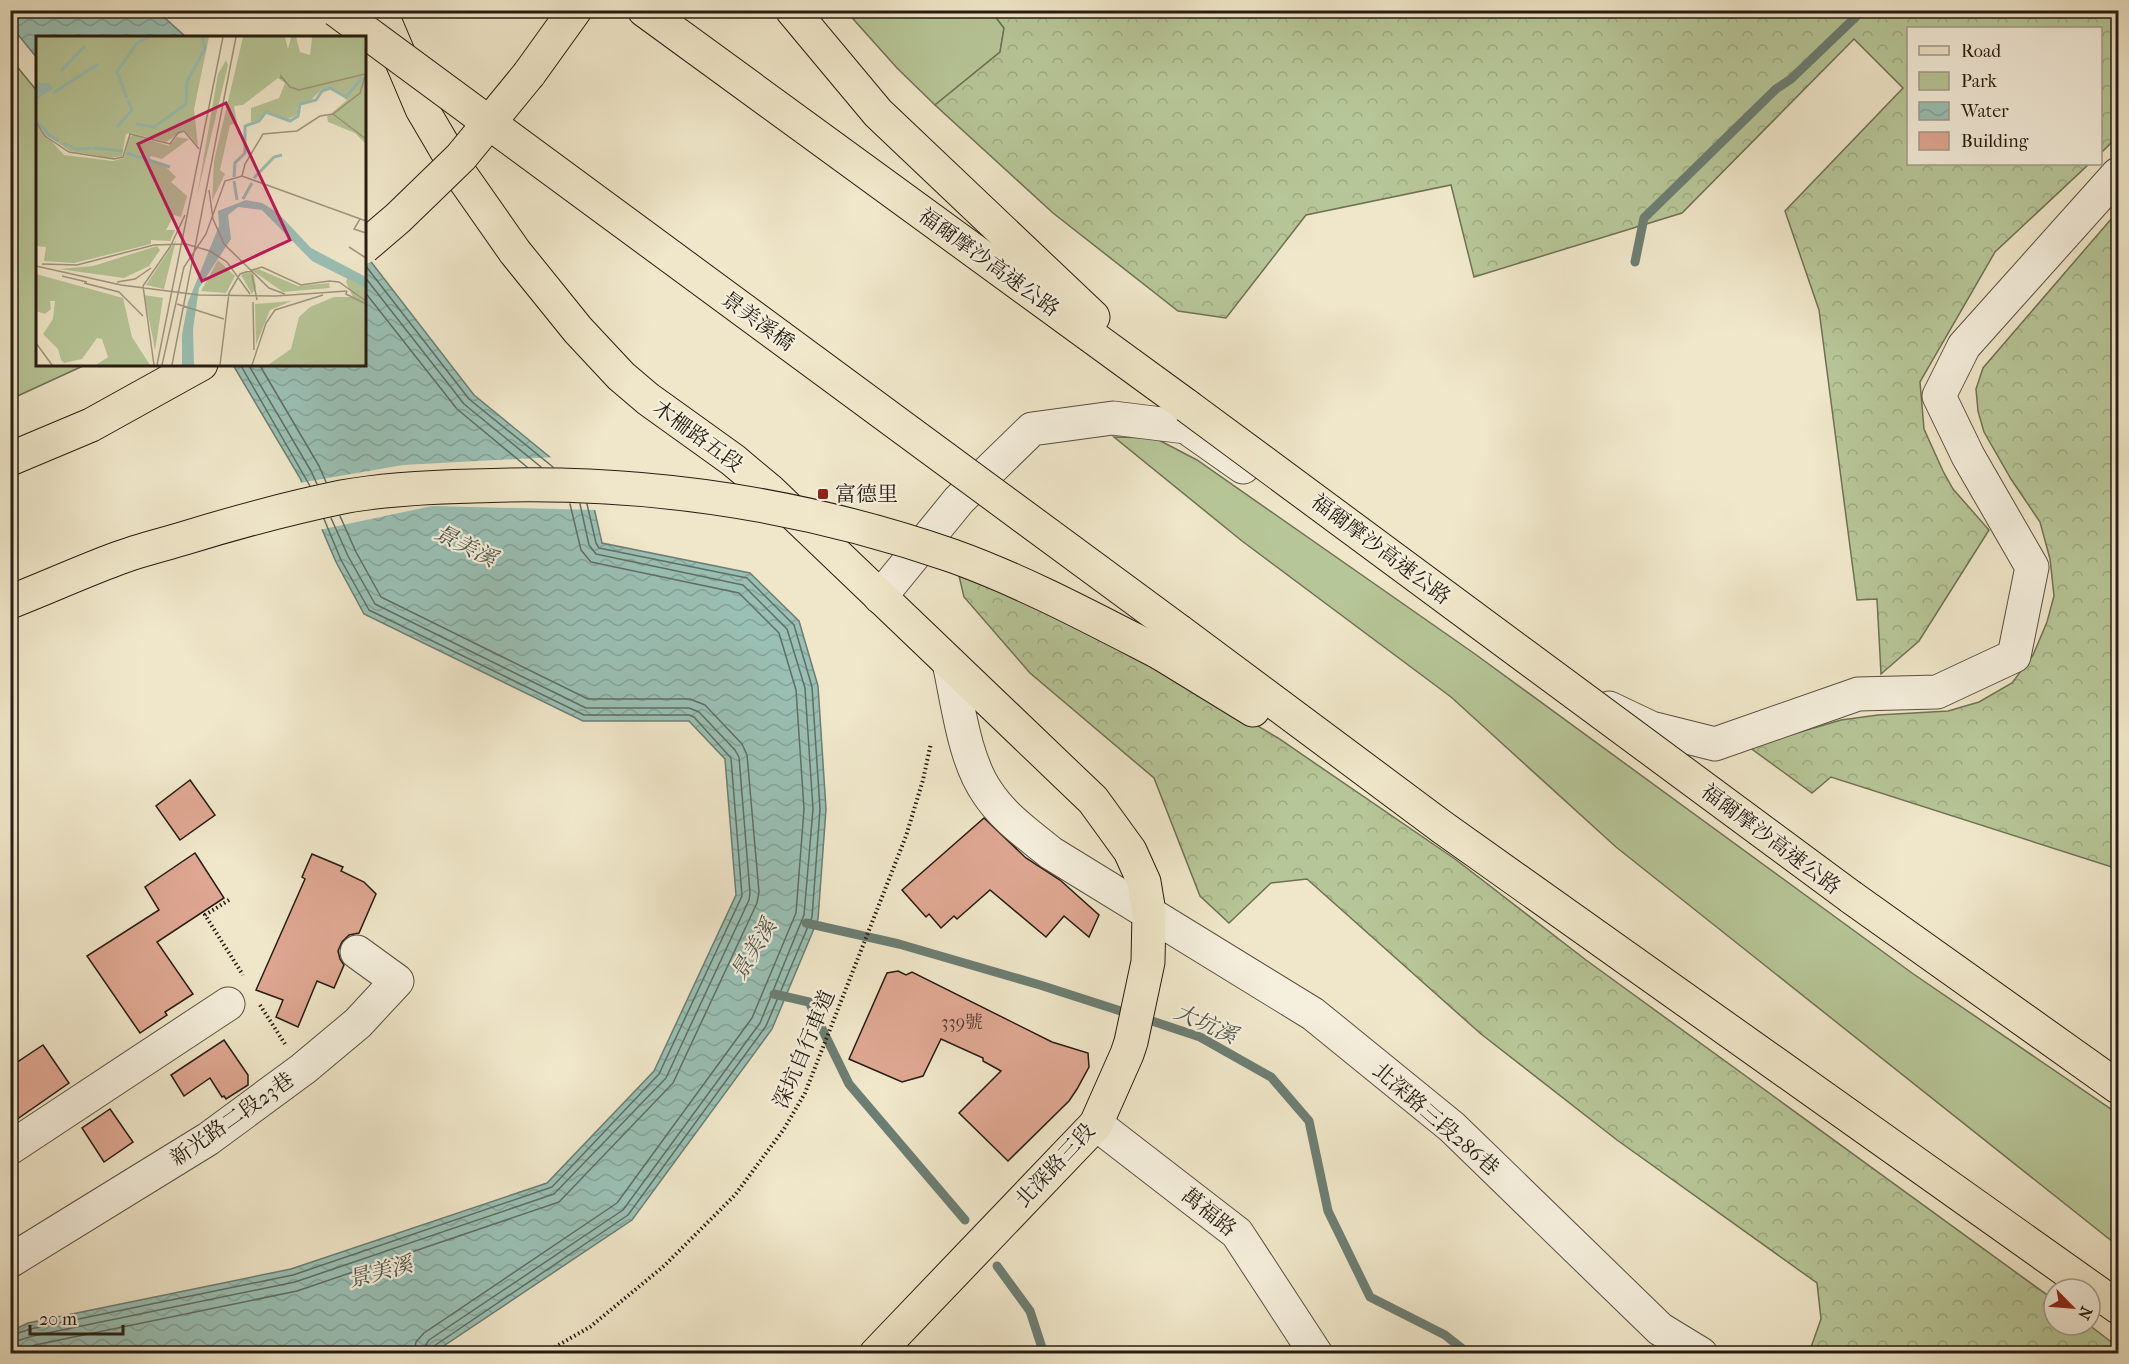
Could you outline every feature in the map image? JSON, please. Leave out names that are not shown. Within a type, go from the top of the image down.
[{"type":"main road","name":"景美溪橋","points":[[336,10],[1169,642]]},
{"type":"main road","name":"木柵路五段","points":[[380,10],[422,109],[459,172],[514,252],[571,321],[621,376],[648,399],[734,460],[770,491],[1093,800],[1130,851],[1144,882],[1149,912]]},
{"type":"main road","points":[[366,245],[461,157],[529,74],[575,10]]},
{"type":"main road","name":"福爾摩沙高速公路","points":[[644,10],[1187,406],[1851,897],[2118,1087]]},
{"type":"main road","points":[[792,10],[878,113],[1187,406]]},
{"type":"main road","points":[[10,459],[91,425],[197,366]]},
{"type":"main road","points":[[10,602],[118,558],[255,517],[345,497],[436,487],[525,483],[645,489],[729,498],[815,516],[892,536],[956,558],[1169,642],[1442,827],[2118,1307]]},
{"type":"main road","name":"北深路三段","points":[[876,1353],[1096,1124],[1131,1042],[1146,973],[1149,912]]},
{"type":"street","points":[[880,597],[959,500],[1032,429],[1113,418],[1186,427],[1547,677],[1651,728],[1715,744],[1858,694],[1936,692],[2014,656],[2032,567],[1968,456],[1939,396],[1964,346],[2118,174]]},
{"type":"street","name":"北深路三段286巷","points":[[949,663],[971,761],[987,792],[1012,821],[1051,853],[1313,1014],[1452,1127],[1660,1329],[1701,1353]]},
{"type":"street","name":"新光路二段23巷","points":[[10,1262],[208,1139],[303,1069],[358,1023],[397,981],[357,952]]},
{"type":"street","points":[[10,1148],[228,1004]]},
{"type":"street","name":"萬福路","points":[[1096,1124],[1237,1233],[1316,1353]]},
{"type":"path","name":"深坑自行車道","points":[[543,1353],[590,1327],[664,1266],[735,1195],[784,1130],[805,1094],[906,836],[923,780],[933,733]]},
{"type":"green space","points":[[846,11],[991,11],[1004,28],[1000,52],[935,105],[897,68]]},
{"type":"green space","points":[[991,11],[2118,11],[2118,136],[2102,152],[2102,27],[1907,27],[1907,165],[2088,165],[1995,252],[1920,382],[1924,429],[1943,471],[1953,489],[1989,530],[1919,641],[1881,674],[1877,599],[1857,600],[1819,310],[1785,211],[1903,88],[1854,39],[1682,213],[1474,277],[1451,185],[1306,215],[1226,318],[1178,311],[1053,213],[935,105],[1000,52],[1004,28]]},
{"type":"green space","points":[[10,58],[36,90],[36,366],[83,366],[11,399]]},
{"type":"green space","points":[[2118,211],[2118,869],[1831,777],[1812,793],[1749,747],[1841,720],[1878,715],[1948,711],[1979,702],[2012,683],[2033,655],[2047,622],[2054,596],[2050,559],[2040,522],[2011,479],[1984,432],[1978,411],[1976,389],[1983,368]]},
{"type":"green space","points":[[1114,437],[1155,438],[1197,460],[1475,654],[1912,973],[2118,1114],[2118,1246],[1616,847],[1451,697],[1242,541]]},
{"type":"green space","points":[[959,576],[1025,602],[1132,652],[1278,738],[1455,859],[1586,960],[2042,1291],[2042,1337],[2102,1337],[2102,1335],[2118,1347],[2118,1353],[1809,1353],[1821,1319],[1817,1283],[1617,1140],[1481,1034],[1307,879],[1271,883],[1229,923],[1200,896],[1154,778],[1030,673],[964,597]]},
{"type":"water","points":[[10,11],[157,11],[185,36],[36,36],[36,57],[11,26]]},
{"type":"water","name":"景美溪","points":[[366,255],[474,395],[590,490],[602,543],[750,573],[799,621],[818,686],[826,809],[818,919],[772,1029],[632,1220],[433,1353],[11,1354],[11,1331],[28,1323],[291,1269],[547,1183],[654,1071],[736,895],[725,759],[689,721],[583,721],[364,614],[336,562],[300,478],[234,366],[366,366]]},
{"type":"pier","points":[[555,457],[593,488],[598,510],[432,506],[319,530],[299,483],[403,465]]},
{"type":"building","points":[[190,780],[215,815],[180,840],[156,806]]},
{"type":"building","points":[[984,818],[1026,858],[1060,880],[1099,915],[1089,937],[1064,916],[1046,937],[990,890],[957,919],[954,916],[941,928],[929,914],[926,917],[902,890]]},
{"type":"building","points":[[195,853],[224,898],[157,942],[193,994],[165,1012],[167,1015],[140,1033],[87,956],[159,910],[145,887]]},
{"type":"building","points":[[312,854],[343,867],[341,871],[364,882],[376,894],[359,933],[349,935],[342,942],[338,951],[344,965],[334,988],[317,981],[298,1027],[276,1017],[283,1000],[256,990],[305,879],[302,877]]},
{"type":"building","points":[[898,971],[906,975],[912,972],[1052,1042],[1088,1053],[1089,1067],[1069,1101],[1008,1161],[959,1113],[1001,1071],[983,1061],[983,1058],[941,1039],[923,1076],[902,1082],[849,1059],[887,973]]},
{"type":"building","points":[[224,1040],[248,1075],[248,1085],[226,1099],[222,1097],[210,1078],[184,1096],[171,1075]]},
{"type":"building","points":[[43,1045],[69,1083],[10,1124],[10,1067]]},
{"type":"building","points":[[110,1109],[133,1142],[104,1162],[82,1128]]},
{"type":"waterway","points":[[1635,262],[1644,218],[1776,89],[1791,79],[1863,10]]},
{"type":"waterway","name":"大坑溪","points":[[806,923],[899,944],[1130,1014]]},
{"type":"waterway","points":[[774,994],[809,1002],[849,1084],[965,1220]]},
{"type":"waterway","name":"大坑溪","points":[[1143,1018],[1200,1037],[1271,1077],[1309,1121],[1328,1211],[1370,1297],[1445,1335],[1469,1354]]},
{"type":"waterway","points":[[997,1266],[1030,1311],[1044,1354]]},
{"type":"place","name":"富德里","points":[[823,494]]}]
